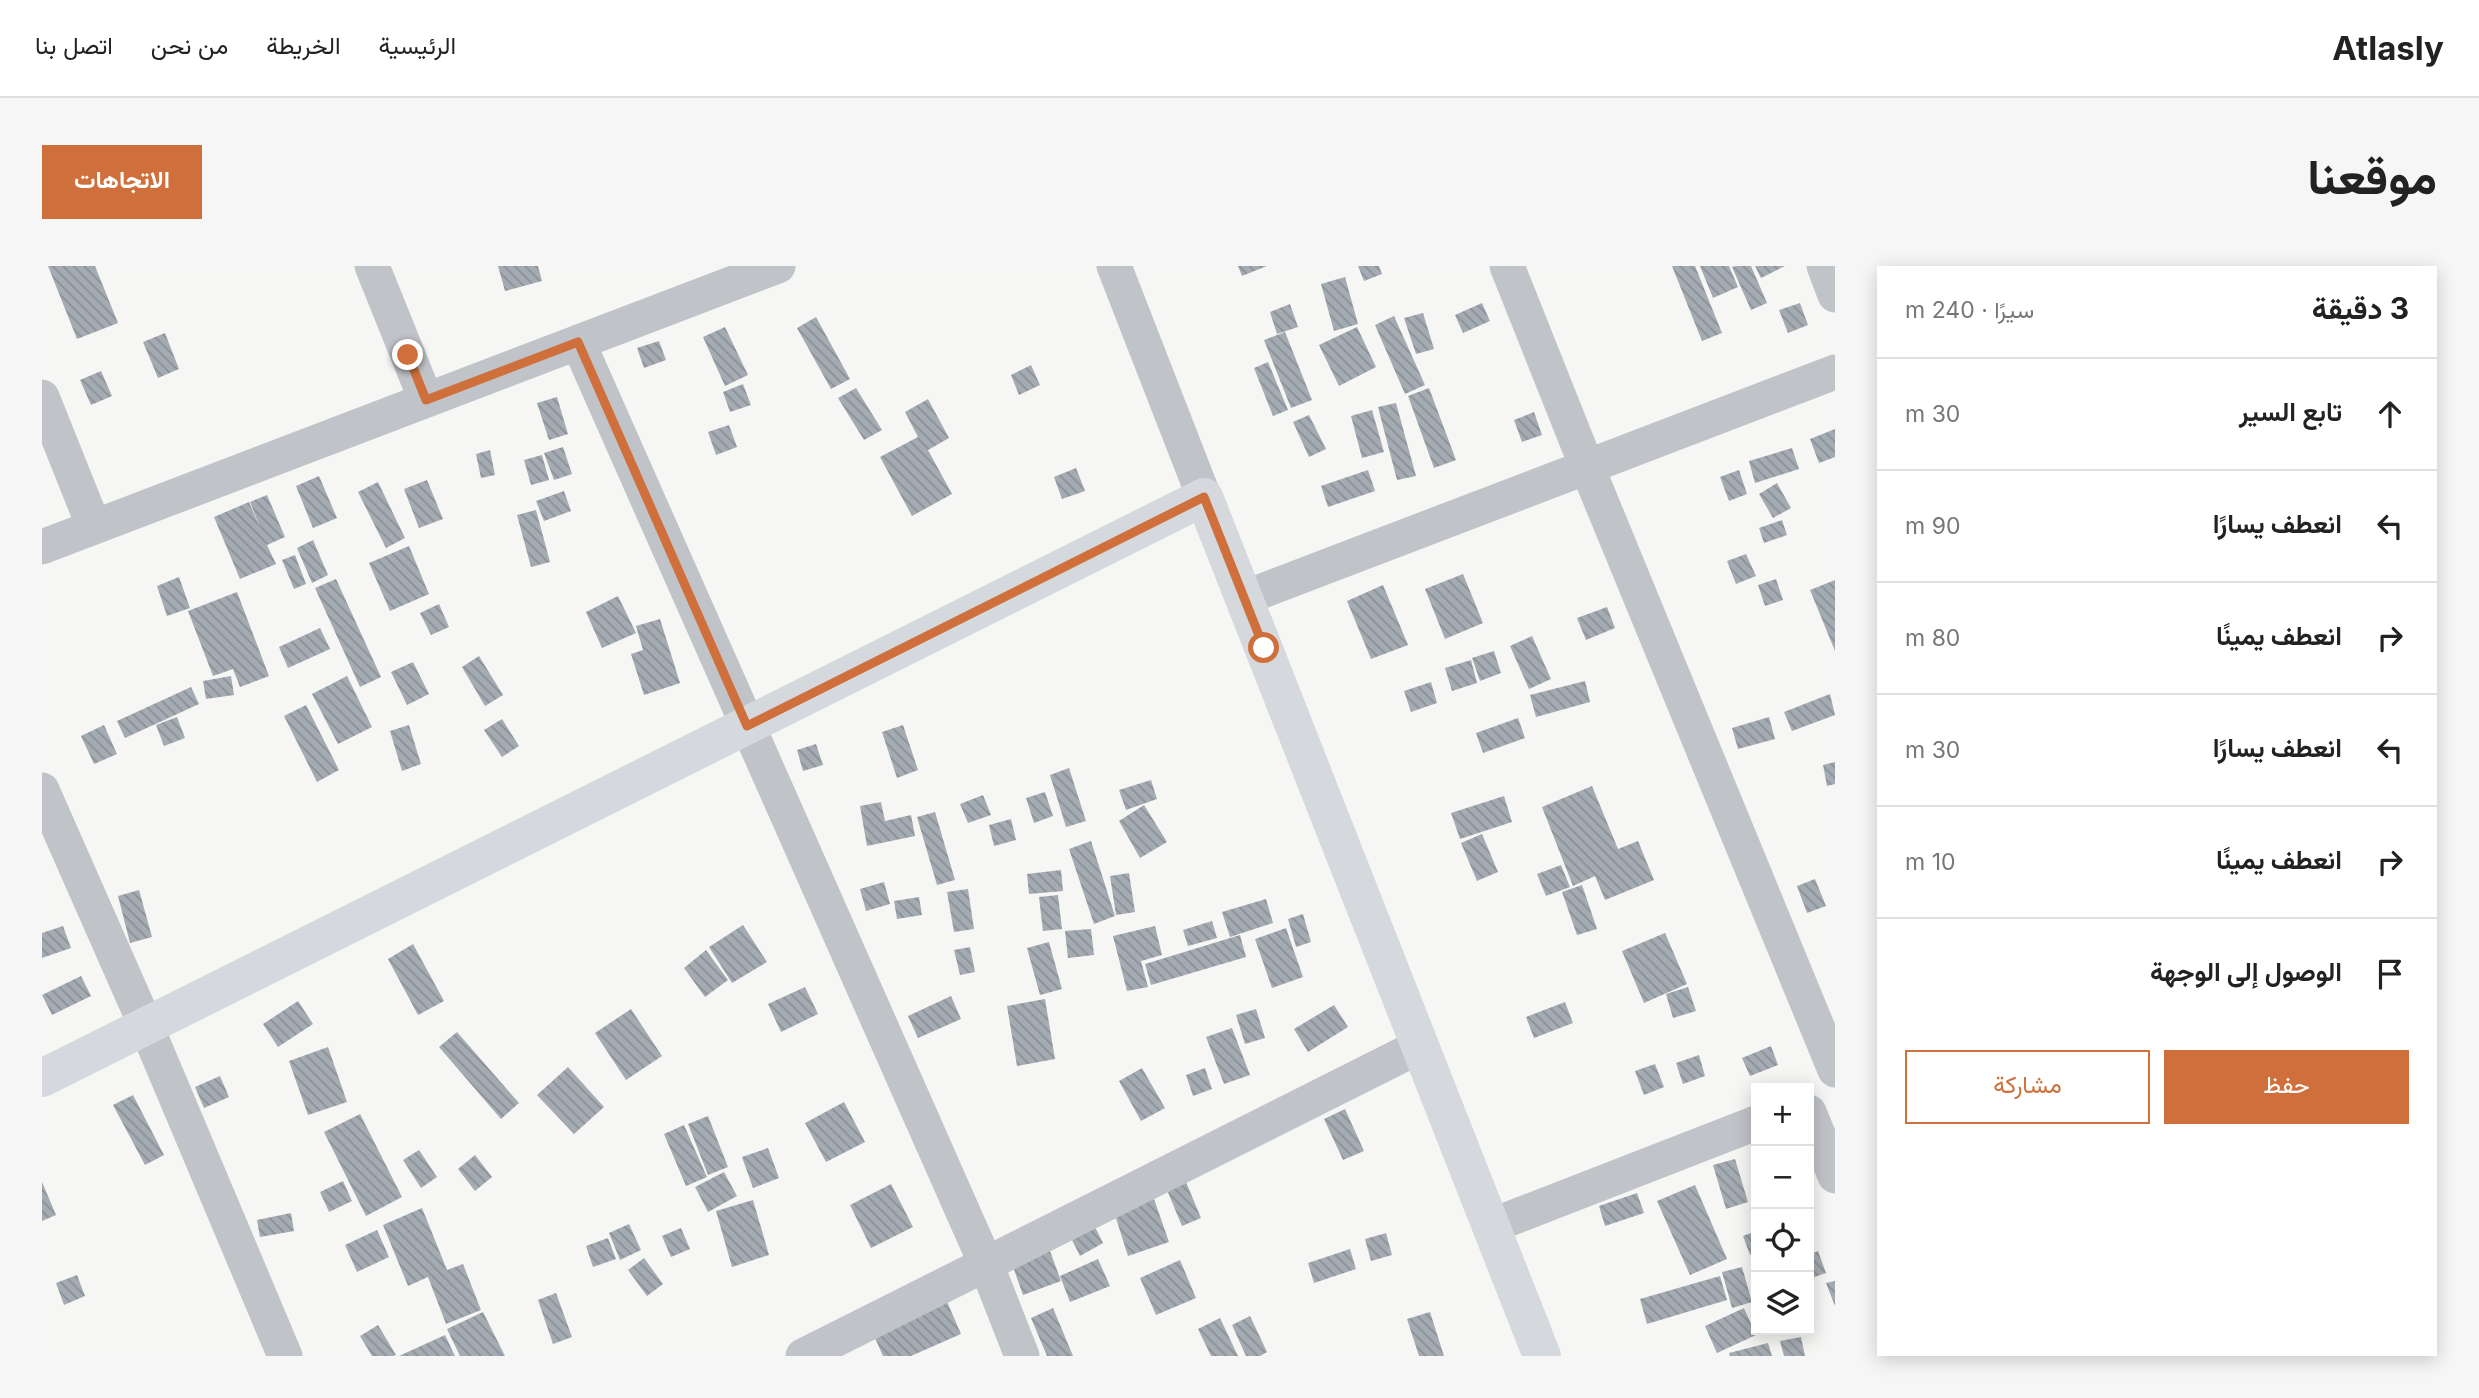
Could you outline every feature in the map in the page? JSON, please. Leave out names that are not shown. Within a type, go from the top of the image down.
[{"type":"main road","points":[[42,1078],[1204,497],[1542,1356]]},
{"type":"street","points":[[372,266],[426,400]]},
{"type":"street","points":[[1114,266],[1204,497]]},
{"type":"street","points":[[1507,266],[1835,1070]]},
{"type":"street","points":[[1824,266],[1835,295]]},
{"type":"street","points":[[42,547],[766,268]]},
{"type":"street","points":[[578,342],[986,1264],[1022,1356]]},
{"type":"street","points":[[1244,598],[1835,372]]},
{"type":"street","points":[[42,397],[94,527]]},
{"type":"street","points":[[42,790],[146,1026],[285,1356]]},
{"type":"street","points":[[803,1356],[1420,1046]]},
{"type":"street","points":[[1814,1101],[1835,1093]]},
{"type":"street","points":[[1814,1124],[1835,1176]]},
{"type":"street","points":[[1490,1226],[1751,1125]]},
{"type":"building","points":[[48,266],[95,266],[118,323],[77,339]]},
{"type":"building","points":[[498,266],[538,266],[542,281],[505,291]]},
{"type":"building","points":[[1238,266],[1267,266],[1242,276]]},
{"type":"building","points":[[1358,266],[1379,266],[1382,274],[1364,281]]},
{"type":"building","points":[[1672,266],[1695,266],[1722,333],[1702,341]]},
{"type":"building","points":[[1700,266],[1729,266],[1738,287],[1713,298]]},
{"type":"building","points":[[1751,266],[1767,303],[1751,310],[1732,267]]},
{"type":"building","points":[[1755,266],[1785,266],[1761,278]]},
{"type":"building","points":[[1345,277],[1358,324],[1334,331],[1321,284]]},
{"type":"building","points":[[1482,303],[1490,321],[1463,333],[1455,315]]},
{"type":"building","points":[[1800,303],[1808,325],[1788,333],[1779,310]]},
{"type":"building","points":[[1290,304],[1298,327],[1277,334],[1270,312]]},
{"type":"building","points":[[1423,313],[1434,349],[1416,354],[1404,318]]},
{"type":"building","points":[[1394,316],[1425,385],[1405,394],[1375,325]]},
{"type":"building","points":[[816,317],[850,379],[831,389],[797,328]]},
{"type":"building","points":[[725,327],[748,375],[725,386],[703,337]]},
{"type":"building","points":[[1357,327],[1376,367],[1339,386],[1319,345]]},
{"type":"building","points":[[1285,332],[1312,400],[1291,408],[1264,340]]},
{"type":"building","points":[[165,333],[179,369],[158,378],[143,342]]},
{"type":"building","points":[[659,341],[666,360],[644,368],[637,348]]},
{"type":"building","points":[[1268,362],[1288,410],[1273,416],[1254,368]]},
{"type":"building","points":[[1031,365],[1040,385],[1019,395],[1011,375]]},
{"type":"building","points":[[101,371],[112,396],[91,405],[80,380]]},
{"type":"building","points":[[743,384],[751,405],[730,412],[723,392]]},
{"type":"building","points":[[856,388],[882,430],[864,440],[838,398]]},
{"type":"building","points":[[1429,388],[1456,460],[1434,468],[1408,396]]},
{"type":"building","points":[[557,397],[568,434],[549,440],[537,403]]},
{"type":"building","points":[[928,399],[949,438],[928,450],[952,494],[912,516],[880,457],[918,437],[905,412]]},
{"type":"building","points":[[1396,403],[1416,476],[1397,480],[1378,407]]},
{"type":"building","points":[[1372,410],[1384,452],[1362,458],[1351,416]]},
{"type":"building","points":[[1534,412],[1542,435],[1522,442],[1514,420]]},
{"type":"building","points":[[1309,415],[1326,449],[1309,457],[1293,422]]},
{"type":"building","points":[[729,425],[737,447],[716,455],[708,432]]},
{"type":"building","points":[[1835,429],[1835,457],[1819,463],[1810,439]]},
{"type":"building","points":[[563,447],[572,474],[554,480],[544,453]]},
{"type":"building","points":[[1792,448],[1799,469],[1755,483],[1749,461]]},
{"type":"building","points":[[490,450],[495,475],[481,478],[476,454]]},
{"type":"building","points":[[542,455],[549,480],[531,485],[524,460]]},
{"type":"building","points":[[1076,468],[1085,491],[1062,499],[1054,477]]},
{"type":"building","points":[[1368,470],[1375,491],[1328,507],[1321,486]]},
{"type":"building","points":[[1739,470],[1747,494],[1729,501],[1720,477]]},
{"type":"building","points":[[319,476],[337,518],[313,528],[296,486]]},
{"type":"building","points":[[427,480],[443,519],[419,528],[404,489]]},
{"type":"building","points":[[378,482],[405,538],[386,548],[358,492]]},
{"type":"building","points":[[1777,483],[1791,508],[1773,518],[1759,494]]},
{"type":"building","points":[[564,491],[571,511],[544,521],[536,501]]},
{"type":"building","points":[[267,495],[285,537],[267,545],[276,564],[240,579],[214,517],[249,502],[261,530],[250,502]]},
{"type":"building","points":[[536,510],[550,562],[531,567],[517,515]]},
{"type":"building","points":[[1782,520],[1787,535],[1764,543],[1759,528]]},
{"type":"building","points":[[313,540],[328,575],[312,583],[297,548]]},
{"type":"building","points":[[409,546],[429,594],[390,611],[369,563]]},
{"type":"building","points":[[1746,554],[1756,576],[1736,584],[1727,561]]},
{"type":"building","points":[[295,555],[306,584],[294,589],[282,560]]},
{"type":"building","points":[[1463,574],[1483,623],[1445,639],[1425,589]]},
{"type":"building","points":[[179,577],[190,608],[167,616],[157,586]]},
{"type":"building","points":[[336,579],[381,677],[360,687],[315,588]]},
{"type":"building","points":[[1776,579],[1783,600],[1765,606],[1758,585]]},
{"type":"building","points":[[1835,580],[1835,651],[1810,590]]},
{"type":"building","points":[[1383,585],[1408,645],[1371,659],[1347,601]]},
{"type":"building","points":[[237,592],[269,676],[240,687],[233,669],[213,676],[188,611]]},
{"type":"building","points":[[618,596],[636,633],[602,648],[586,612]]},
{"type":"building","points":[[439,604],[449,627],[431,635],[420,613]]},
{"type":"building","points":[[1607,607],[1615,628],[1586,640],[1577,618]]},
{"type":"building","points":[[660,619],[680,683],[644,695],[631,654],[643,650],[636,626]]},
{"type":"building","points":[[320,628],[330,649],[288,668],[279,647]]},
{"type":"building","points":[[1532,636],[1551,679],[1529,689],[1510,646]]},
{"type":"building","points":[[1494,651],[1501,673],[1480,681],[1472,658]]},
{"type":"building","points":[[479,656],[503,695],[485,706],[462,667]]},
{"type":"building","points":[[1471,660],[1477,683],[1452,691],[1445,668]]},
{"type":"building","points":[[413,662],[429,694],[407,705],[391,672]]},
{"type":"building","points":[[231,676],[234,695],[206,699],[203,681]]},
{"type":"building","points":[[347,676],[372,727],[338,744],[312,694]]},
{"type":"building","points":[[1585,681],[1590,702],[1536,717],[1530,695]]},
{"type":"building","points":[[1431,682],[1437,703],[1411,712],[1404,691]]},
{"type":"building","points":[[191,687],[199,704],[125,738],[117,721]]},
{"type":"building","points":[[1830,694],[1835,715],[1792,731],[1784,712]]},
{"type":"building","points":[[306,705],[339,770],[317,782],[284,716]]},
{"type":"building","points":[[177,717],[185,738],[164,746],[156,725]]},
{"type":"building","points":[[1769,717],[1775,739],[1738,749],[1732,728]]},
{"type":"building","points":[[1518,718],[1525,738],[1483,753],[1476,733]]},
{"type":"building","points":[[502,719],[519,746],[502,757],[484,730]]},
{"type":"building","points":[[104,725],[117,754],[94,764],[81,736]]},
{"type":"building","points":[[409,725],[421,764],[402,771],[390,731]]},
{"type":"building","points":[[903,725],[918,770],[897,778],[882,732]]},
{"type":"building","points":[[816,744],[823,765],[803,771],[797,750]]},
{"type":"building","points":[[1835,762],[1835,784],[1827,786],[1823,765]]},
{"type":"building","points":[[1069,768],[1086,821],[1066,827],[1050,775]]},
{"type":"building","points":[[1151,780],[1157,799],[1126,810],[1119,790]]},
{"type":"building","points":[[1592,786],[1618,849],[1638,841],[1654,880],[1605,900],[1595,876],[1573,886],[1542,807]]},
{"type":"building","points":[[1045,792],[1053,816],[1034,823],[1026,798]]},
{"type":"building","points":[[983,795],[991,815],[968,823],[960,804]]},
{"type":"building","points":[[1504,796],[1512,822],[1460,839],[1451,813]]},
{"type":"building","points":[[881,802],[885,821],[911,815],[915,836],[867,846],[860,806]]},
{"type":"building","points":[[1144,805],[1167,842],[1140,858],[1119,821]]},
{"type":"building","points":[[935,812],[955,880],[937,885],[917,817]]},
{"type":"building","points":[[1011,819],[1016,840],[994,846],[989,825]]},
{"type":"building","points":[[1482,834],[1498,872],[1477,881],[1461,843]]},
{"type":"building","points":[[1091,841],[1115,916],[1094,924],[1069,849]]},
{"type":"building","points":[[1561,865],[1570,887],[1546,896],[1537,874]]},
{"type":"building","points":[[1061,870],[1063,891],[1029,894],[1027,874]]},
{"type":"building","points":[[1129,873],[1135,912],[1116,915],[1110,876]]},
{"type":"building","points":[[1815,879],[1826,906],[1807,913],[1797,886]]},
{"type":"building","points":[[884,882],[890,904],[866,911],[860,889]]},
{"type":"building","points":[[1582,885],[1597,929],[1577,935],[1562,892]]},
{"type":"building","points":[[968,889],[974,929],[954,932],[947,892]]},
{"type":"building","points":[[139,890],[152,937],[130,943],[118,896]]},
{"type":"building","points":[[1058,895],[1062,929],[1043,931],[1039,897]]},
{"type":"building","points":[[919,897],[922,915],[897,919],[894,901]]},
{"type":"building","points":[[1266,899],[1273,923],[1230,937],[1222,912]]},
{"type":"building","points":[[1303,914],[1311,942],[1296,947],[1288,919]]},
{"type":"building","points":[[1212,921],[1217,938],[1188,946],[1183,930]]},
{"type":"building","points":[[743,925],[767,962],[732,983],[709,947]]},
{"type":"building","points":[[63,926],[71,948],[42,958],[42,933]]},
{"type":"building","points":[[1155,926],[1162,955],[1141,961],[1148,987],[1127,991],[1113,936]]},
{"type":"building","points":[[1286,928],[1303,977],[1272,988],[1255,939]]},
{"type":"building","points":[[1091,929],[1094,955],[1068,958],[1065,931]]},
{"type":"building","points":[[1665,933],[1687,984],[1644,1003],[1622,951]]},
{"type":"building","points":[[1240,935],[1246,957],[1151,985],[1145,964]]},
{"type":"building","points":[[1049,942],[1062,989],[1040,995],[1027,948]]},
{"type":"building","points":[[413,944],[444,1001],[418,1015],[388,959]]},
{"type":"building","points":[[970,947],[975,972],[960,975],[954,950]]},
{"type":"building","points":[[706,950],[728,980],[705,997],[684,968]]},
{"type":"building","points":[[81,976],[91,996],[52,1015],[42,995]]},
{"type":"building","points":[[805,987],[818,1014],[781,1032],[768,1004]]},
{"type":"building","points":[[1688,987],[1696,1011],[1673,1018],[1666,994]]},
{"type":"building","points":[[951,996],[961,1019],[918,1038],[908,1016]]},
{"type":"building","points":[[1045,999],[1055,1059],[1017,1066],[1007,1006]]},
{"type":"building","points":[[298,1001],[313,1024],[278,1047],[263,1024]]},
{"type":"building","points":[[1565,1002],[1573,1023],[1534,1038],[1526,1017]]},
{"type":"building","points":[[1334,1005],[1348,1027],[1308,1052],[1294,1029]]},
{"type":"building","points":[[631,1009],[662,1056],[626,1080],[595,1033]]},
{"type":"building","points":[[1256,1009],[1265,1038],[1245,1044],[1236,1015]]},
{"type":"building","points":[[1232,1028],[1250,1075],[1224,1084],[1206,1037]]},
{"type":"building","points":[[457,1032],[519,1103],[501,1119],[439,1047]]},
{"type":"building","points":[[1771,1046],[1778,1065],[1750,1076],[1742,1058]]},
{"type":"building","points":[[328,1047],[347,1102],[308,1115],[289,1061]]},
{"type":"building","points":[[1699,1055],[1705,1076],[1683,1084],[1676,1063]]},
{"type":"building","points":[[1655,1064],[1664,1087],[1644,1095],[1635,1071]]},
{"type":"building","points":[[568,1067],[604,1107],[574,1134],[537,1095]]},
{"type":"building","points":[[1142,1068],[1165,1108],[1141,1121],[1119,1081]]},
{"type":"building","points":[[1205,1068],[1212,1089],[1193,1096],[1186,1075]]},
{"type":"building","points":[[220,1076],[229,1097],[204,1108],[195,1087]]},
{"type":"building","points":[[133,1095],[164,1155],[145,1165],[113,1105]]},
{"type":"building","points":[[844,1102],[865,1142],[826,1162],[805,1123]]},
{"type":"building","points":[[1345,1109],[1364,1151],[1343,1160],[1324,1119]]},
{"type":"building","points":[[360,1114],[402,1197],[366,1216],[324,1132]]},
{"type":"building","points":[[708,1116],[728,1167],[708,1175],[688,1124]]},
{"type":"building","points":[[684,1125],[707,1177],[686,1186],[664,1134]]},
{"type":"building","points":[[768,1148],[779,1178],[753,1188],[742,1157]]},
{"type":"building","points":[[419,1150],[437,1177],[421,1188],[403,1160]]},
{"type":"building","points":[[475,1155],[492,1177],[475,1191],[458,1169]]},
{"type":"building","points":[[1735,1159],[1748,1202],[1726,1209],[1713,1165]]},
{"type":"building","points":[[724,1172],[737,1196],[708,1212],[695,1187]]},
{"type":"building","points":[[343,1181],[352,1201],[329,1212],[320,1192]]},
{"type":"building","points":[[42,1182],[56,1215],[42,1221]]},
{"type":"building","points":[[1186,1182],[1201,1218],[1182,1226],[1167,1190]]},
{"type":"building","points":[[891,1184],[913,1227],[871,1248],[850,1205]]},
{"type":"building","points":[[1695,1185],[1727,1259],[1690,1275],[1657,1201]]},
{"type":"building","points":[[1637,1193],[1644,1213],[1605,1226],[1599,1206]]},
{"type":"building","points":[[1154,1199],[1169,1242],[1128,1256],[1114,1212]]},
{"type":"building","points":[[753,1200],[769,1255],[732,1267],[716,1211]]},
{"type":"building","points":[[422,1208],[447,1270],[463,1264],[481,1310],[446,1324],[428,1277],[408,1286],[383,1225]]},
{"type":"building","points":[[291,1213],[294,1231],[260,1237],[257,1220]]},
{"type":"building","points":[[1093,1223],[1103,1243],[1080,1256],[1070,1236]]},
{"type":"building","points":[[629,1224],[641,1250],[620,1260],[609,1233]]},
{"type":"building","points":[[681,1228],[690,1249],[671,1257],[662,1236]]},
{"type":"building","points":[[377,1230],[389,1257],[357,1272],[345,1245]]},
{"type":"building","points":[[1386,1233],[1392,1255],[1371,1261],[1365,1239]]},
{"type":"building","points":[[1751,1233],[1751,1255],[1750,1255],[1743,1236]]},
{"type":"building","points":[[608,1238],[616,1259],[593,1267],[586,1246]]},
{"type":"building","points":[[1350,1249],[1356,1269],[1314,1283],[1308,1263]]},
{"type":"building","points":[[1050,1251],[1061,1281],[1023,1295],[1012,1264]]},
{"type":"building","points":[[1818,1251],[1826,1273],[1814,1277],[1814,1272],[1814,1253]]},
{"type":"building","points":[[644,1258],[663,1284],[647,1296],[628,1270]]},
{"type":"building","points":[[1098,1259],[1110,1286],[1070,1302],[1060,1276]]},
{"type":"building","points":[[1180,1260],[1196,1298],[1156,1315],[1140,1278]]},
{"type":"building","points":[[1742,1267],[1751,1302],[1732,1308],[1722,1272]]},
{"type":"building","points":[[77,1275],[85,1296],[64,1305],[56,1283]]},
{"type":"building","points":[[1720,1276],[1727,1300],[1647,1324],[1640,1299]]},
{"type":"building","points":[[1835,1281],[1835,1306],[1826,1283]]},
{"type":"building","points":[[556,1293],[572,1337],[553,1344],[538,1300]]},
{"type":"building","points":[[945,1297],[961,1334],[911,1356],[883,1356],[871,1329]]},
{"type":"building","points":[[1053,1308],[1073,1356],[1047,1356],[1031,1318]]},
{"type":"building","points":[[1744,1308],[1751,1324],[1751,1335],[1756,1335],[1717,1353],[1705,1326]]},
{"type":"building","points":[[483,1312],[505,1356],[460,1356],[447,1329]]},
{"type":"building","points":[[1430,1312],[1444,1356],[1419,1356],[1407,1319]]},
{"type":"building","points":[[1250,1316],[1267,1352],[1260,1356],[1246,1356],[1232,1325]]},
{"type":"building","points":[[1220,1318],[1238,1356],[1211,1356],[1198,1329]]},
{"type":"building","points":[[378,1325],[396,1355],[372,1356],[360,1336]]},
{"type":"building","points":[[445,1335],[455,1356],[399,1356]]},
{"type":"building","points":[[1801,1337],[1805,1356],[1784,1356],[1780,1341]]},
{"type":"building","points":[[1768,1343],[1772,1356],[1730,1356],[1729,1353]]},
{"type":"route","points":[[408,355],[426,400],[578,342],[747,726],[1204,497],[1264,648]]}]
